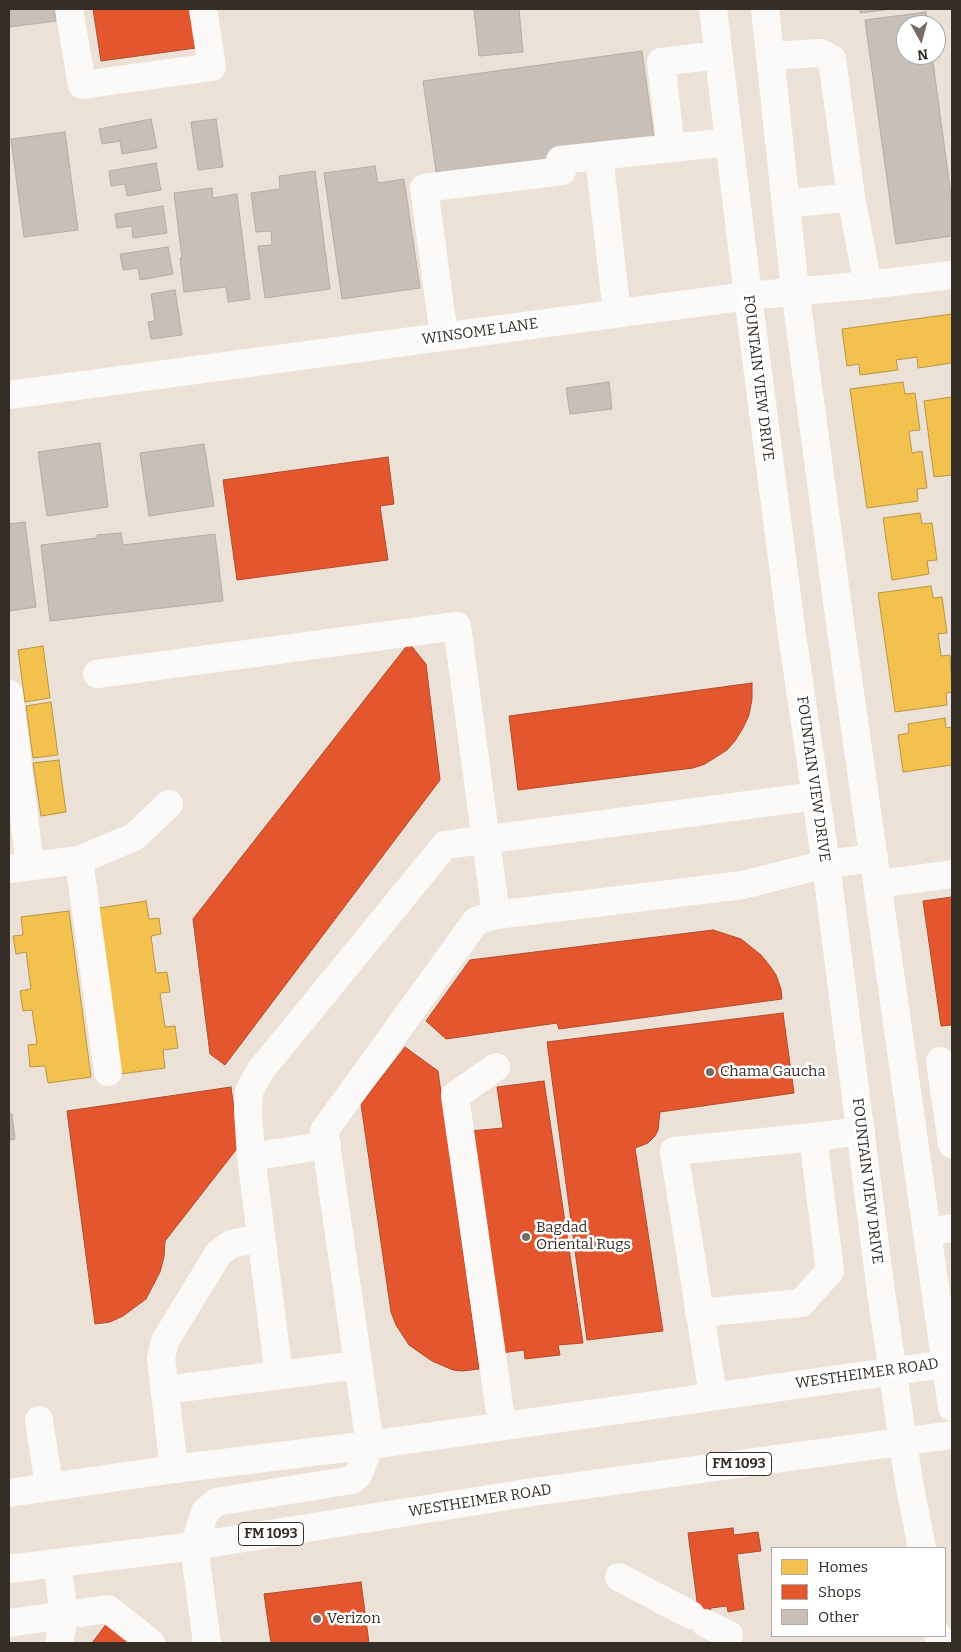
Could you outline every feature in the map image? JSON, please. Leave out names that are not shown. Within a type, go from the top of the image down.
[{"type":"main road","points":[[69,9],[82,85],[212,67],[203,9]]},
{"type":"main road","name":"FOUNTAIN VIEW DRIVE","points":[[713,9],[792,635],[826,864],[881,1292],[902,1441],[922,1547]]},
{"type":"main road","points":[[765,9],[795,290],[840,623],[904,1066],[940,1230],[952,1407]]},
{"type":"main road","points":[[770,56],[820,53],[832,59],[852,196],[868,285]]},
{"type":"main road","points":[[671,148],[660,62],[718,55]]},
{"type":"main road","points":[[444,336],[424,188],[562,171],[560,160],[729,142]]},
{"type":"main road","points":[[599,156],[617,313]]},
{"type":"main road","points":[[786,204],[852,196]]},
{"type":"main road","name":"WINSOME LANE","points":[[9,395],[795,290],[868,285],[952,275]]},
{"type":"main road","points":[[97,674],[457,626],[496,915]]},
{"type":"main road","points":[[9,694],[20,868],[79,860],[134,836],[170,804]]},
{"type":"main road","points":[[280,1375],[260,1238],[251,1157],[248,1111],[249,1091],[260,1071],[445,845],[816,796]]},
{"type":"main road","points":[[79,860],[108,1072]]},
{"type":"main road","points":[[207,1643],[194,1546],[205,1512],[216,1502],[352,1480],[358,1475],[370,1444],[324,1131],[476,921],[496,915],[743,885],[826,864],[876,871],[952,874]]},
{"type":"main road","points":[[904,1066],[946,1060],[952,1144]]},
{"type":"main road","points":[[496,1067],[455,1096],[502,1426]]},
{"type":"main road","points":[[713,1396],[674,1151],[861,1131]]},
{"type":"main road","points":[[699,1313],[801,1303],[830,1272],[813,1137]]},
{"type":"main road","points":[[251,1157],[327,1145]]},
{"type":"main road","points":[[174,1469],[161,1358],[165,1341],[218,1254],[230,1244],[260,1238]]},
{"type":"main road","name":"WESTHEIMER ROAD","points":[[9,1493],[48,1486],[502,1426],[949,1363]]},
{"type":"main road","points":[[165,1390],[358,1365]]},
{"type":"main road","points":[[39,1420],[48,1486]]},
{"type":"main road","name":"WESTHEIMER ROAD","points":[[9,1569],[194,1546],[533,1492],[952,1435]]},
{"type":"main road","points":[[57,1563],[64,1615],[59,1643]]},
{"type":"main road","points":[[619,1577],[729,1635]]},
{"type":"main road","points":[[9,1623],[108,1609],[151,1643]]},
{"type":"building: Homes","points":[[952,314],[952,363],[918,368],[917,357],[896,360],[898,370],[860,375],[859,364],[847,366],[842,329]]},
{"type":"building: Homes","points":[[903,382],[905,394],[915,393],[920,430],[909,431],[912,453],[922,451],[927,488],[917,489],[918,501],[867,508],[850,389]]},
{"type":"building: Homes","points":[[952,397],[952,475],[934,477],[924,401]]},
{"type":"building: Homes","points":[[920,513],[922,524],[932,523],[937,560],[927,561],[929,574],[892,580],[883,518]]},
{"type":"building: Homes","points":[[931,586],[933,598],[942,597],[947,633],[938,634],[941,656],[950,655],[952,692],[946,693],[947,705],[895,712],[878,593]]},
{"type":"building: Homes","points":[[43,646],[50,698],[25,702],[18,650]]},
{"type":"building: Homes","points":[[51,702],[58,755],[33,758],[26,706]]},
{"type":"building: Homes","points":[[945,718],[946,728],[952,727],[952,765],[903,772],[898,735],[909,733],[908,724]]},
{"type":"building: Homes","points":[[59,760],[66,812],[41,816],[33,763]]},
{"type":"building: Homes","points":[[146,901],[149,919],[159,918],[161,934],[151,936],[156,973],[167,972],[170,992],[160,993],[165,1027],[175,1026],[178,1048],[163,1050],[165,1068],[121,1074],[99,908]]},
{"type":"building: Homes","points":[[69,911],[91,1077],[48,1083],[45,1066],[30,1067],[28,1045],[37,1044],[32,1010],[23,1011],[20,991],[31,989],[26,952],[16,954],[13,936],[23,935],[21,917]]},
{"type":"building: Shops","points":[[93,9],[190,9],[196,48],[101,61]]},
{"type":"building: Shops","points":[[388,457],[394,504],[380,506],[388,560],[237,580],[223,480]]},
{"type":"building: Shops","points":[[409,643],[426,664],[440,780],[225,1065],[210,1054],[193,919]]},
{"type":"building: Shops","points":[[752,683],[749,715],[743,728],[727,750],[705,764],[693,768],[518,790],[509,716]]},
{"type":"building: Shops","points":[[952,897],[952,1025],[941,1026],[923,901]]},
{"type":"building: Shops","points":[[713,930],[741,939],[761,955],[776,975],[782,999],[559,1029],[557,1023],[446,1039],[426,1021],[470,960]]},
{"type":"building: Shops","points":[[783,1013],[794,1093],[660,1112],[658,1130],[655,1136],[648,1143],[635,1148],[663,1331],[587,1340],[547,1042]]},
{"type":"building: Shops","points":[[405,1047],[438,1071],[479,1369],[453,1370],[432,1361],[409,1345],[396,1325],[391,1312],[361,1104]]},
{"type":"building: Shops","name":"Bagdad Oriental Rugs","points":[[544,1081],[583,1343],[558,1345],[560,1355],[525,1359],[524,1350],[501,1353],[470,1131],[503,1128],[497,1087]]},
{"type":"building: Shops","points":[[231,1087],[239,1146],[165,1241],[164,1257],[160,1272],[146,1299],[123,1316],[110,1322],[95,1324],[67,1111]]},
{"type":"building: Shops","points":[[733,1528],[734,1535],[758,1532],[761,1551],[737,1554],[744,1609],[728,1612],[727,1606],[711,1608],[701,1631],[686,1625],[697,1601],[688,1533]]},
{"type":"building: Shops","name":"Verizon","points":[[361,1582],[369,1643],[271,1643],[264,1594]]},
{"type":"building: Shops","points":[[107,1623],[135,1643],[92,1643]]},
{"type":"building: Other","points":[[9,9],[55,9],[56,21],[9,27]]},
{"type":"building: Other","points":[[474,9],[519,9],[523,52],[479,56]]},
{"type":"building: Other","points":[[860,9],[892,9],[860,13]]},
{"type":"building: Other","points":[[926,12],[926,15],[903,15]]},
{"type":"building: Other","points":[[896,16],[896,65],[933,65],[952,203],[952,236],[896,244],[865,20]]},
{"type":"building: Other","points":[[642,51],[654,138],[548,153],[549,163],[437,178],[423,81]]},
{"type":"building: Other","points":[[151,119],[157,148],[122,154],[120,141],[102,144],[99,129]]},
{"type":"building: Other","points":[[216,119],[223,167],[198,170],[191,122]]},
{"type":"building: Other","points":[[65,132],[78,230],[24,237],[11,139]]},
{"type":"building: Other","points":[[156,163],[161,190],[127,196],[125,184],[111,186],[109,171]]},
{"type":"building: Other","points":[[375,166],[378,183],[404,179],[420,288],[342,299],[324,173]]},
{"type":"building: Other","points":[[315,171],[330,289],[265,298],[258,246],[272,245],[271,231],[256,232],[251,193],[280,189],[279,176]]},
{"type":"building: Other","points":[[212,188],[213,198],[237,194],[250,299],[228,302],[226,287],[184,292],[174,193]]},
{"type":"building: Other","points":[[163,206],[167,233],[133,238],[132,226],[117,228],[115,214]]},
{"type":"building: Other","points":[[168,247],[173,274],[140,280],[138,268],[123,270],[120,254]]},
{"type":"building: Other","points":[[175,290],[182,335],[151,339],[148,322],[155,321],[151,294]]},
{"type":"building: Other","points":[[609,382],[612,409],[570,414],[566,388]]},
{"type":"building: Other","points":[[100,443],[108,507],[47,516],[38,452]]},
{"type":"building: Other","points":[[204,444],[214,506],[149,516],[140,453]]},
{"type":"building: Other","points":[[25,522],[36,607],[9,611],[9,524]]},
{"type":"building: Other","points":[[121,533],[123,545],[215,534],[223,601],[50,621],[41,545],[97,538],[97,535]]},
{"type":"building: Other","points":[[9,1114],[12,1114],[15,1139],[9,1140]]},
{"type":"place","name":"Chama Gaucha","points":[[710,1072]]},
{"type":"place","name":"Bagdad Oriental Rugs","points":[[526,1237]]},
{"type":"place","name":"Verizon","points":[[317,1619]]}]
